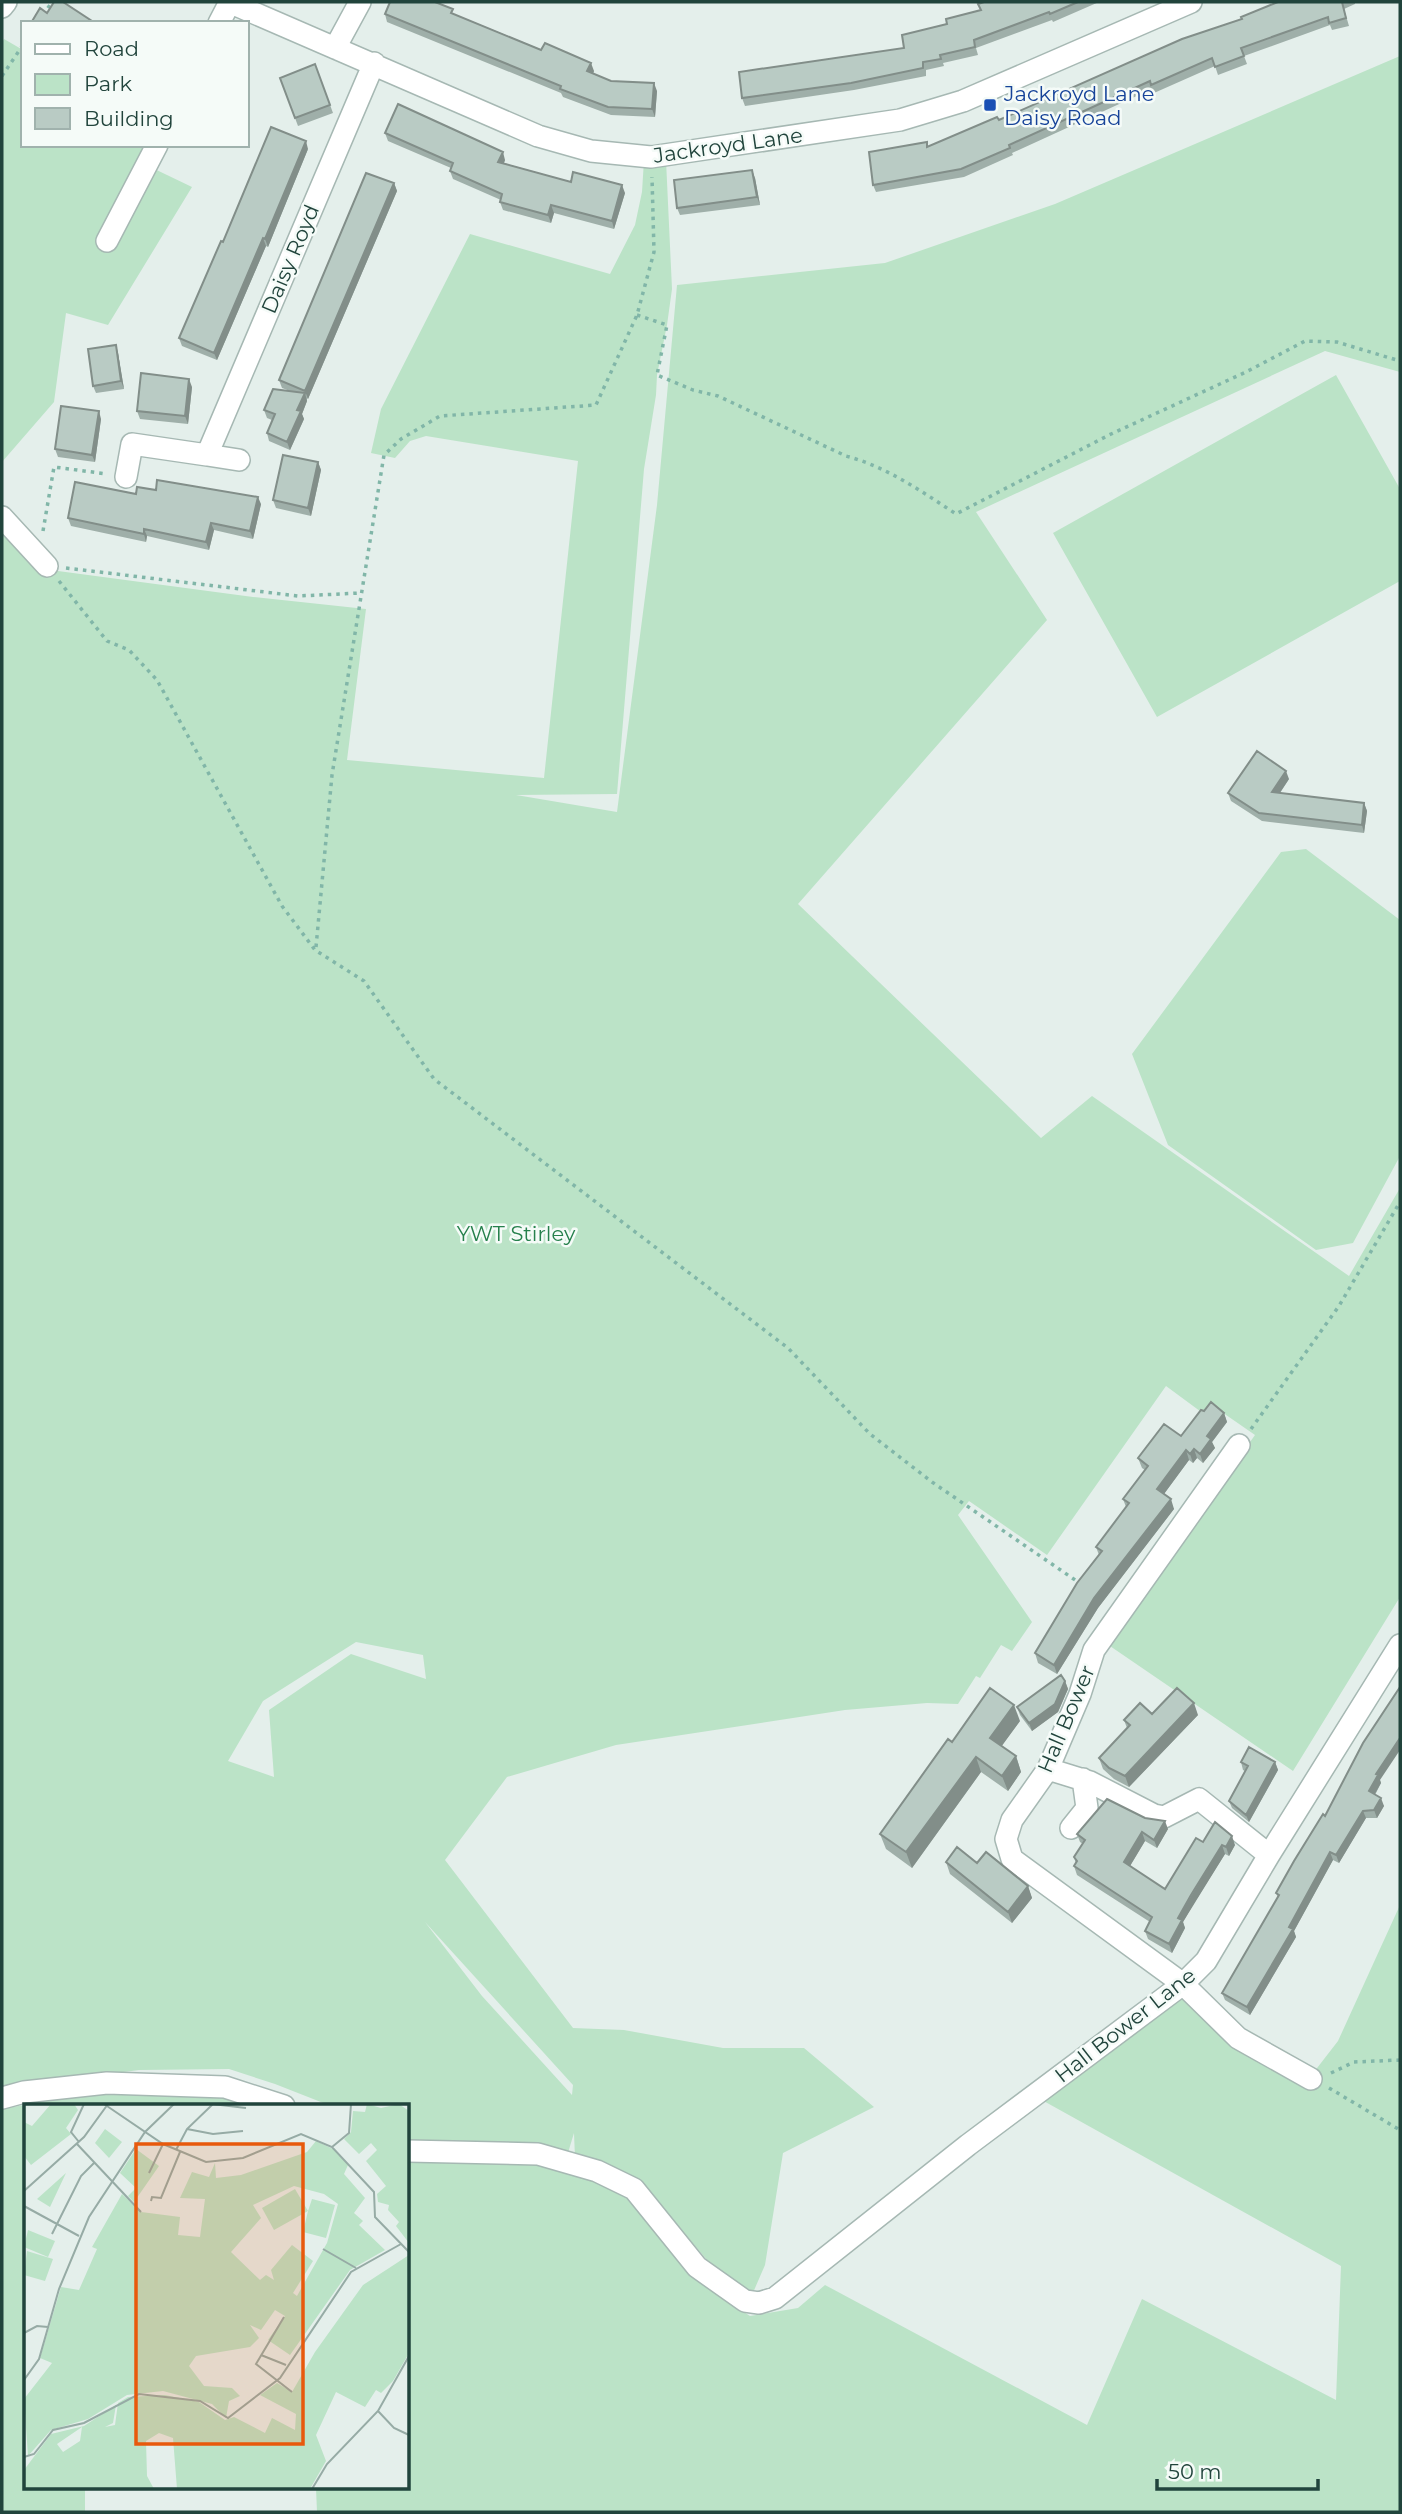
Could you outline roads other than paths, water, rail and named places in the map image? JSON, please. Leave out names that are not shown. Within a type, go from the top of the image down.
[{"type":"street","points":[[2,7],[6,2]]},
{"type":"street","points":[[220,21],[229,2]]},
{"type":"street","name":"Jackroyd Lane","points":[[229,2],[538,136],[591,151],[651,157],[900,120],[963,101],[1191,2]]},
{"type":"street","points":[[335,48],[360,2]]},
{"type":"street","name":"Daisy Royd","points":[[207,455],[373,63]]},
{"type":"street","points":[[107,241],[156,147]]},
{"type":"street","points":[[126,477],[132,444],[239,460]]},
{"type":"street","points":[[2,517],[43,561]]},
{"type":"street","name":"Hall Bower","points":[[1239,1445],[1094,1650],[1080,1694],[1048,1769],[1012,1820],[1006,1839],[1012,1858],[1183,1984],[1238,2038],[1311,2079]]},
{"type":"street","name":"Hall Bower Lane","points":[[410,2151],[538,2154],[597,2171],[634,2189],[697,2267],[745,2301],[758,2303],[775,2298],[968,2145],[1183,1984],[1206,1961],[1400,1645]]},
{"type":"street","points":[[1048,1769],[1083,1779],[1154,1815],[1164,1816],[1190,1801],[1199,1799],[1269,1855]]},
{"type":"street","points":[[1071,1828],[1087,1808],[1083,1779]]},
{"type":"street","points":[[2,2098],[24,2092],[120,2083],[225,2087],[278,2104]]},
{"type":"place","name":"Jackroyd Lane Daisy Road","points":[[990,105]]},
{"type":"park label","name":"YWT Stirley","points":[[516,1233]]}]
